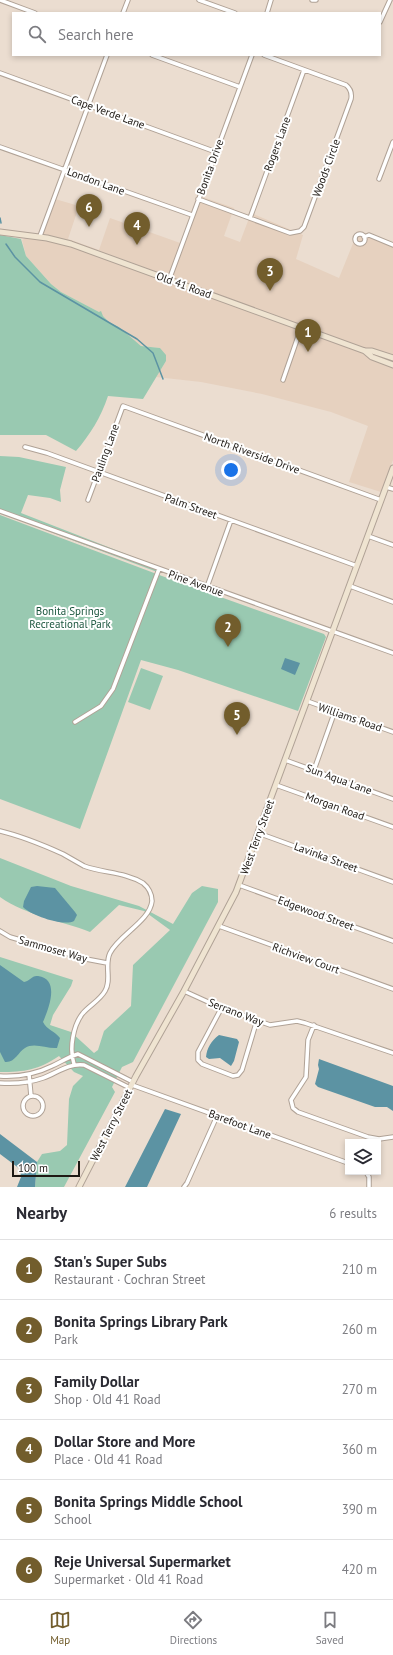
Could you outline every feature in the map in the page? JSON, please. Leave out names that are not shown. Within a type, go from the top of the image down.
[{"type":"street","points":[[0,0],[32,12]]},
{"type":"street","points":[[123,12],[128,0]]},
{"type":"street","points":[[199,0],[232,12]]},
{"type":"street","points":[[266,12],[272,0]]},
{"type":"street","points":[[381,20],[390,0]]},
{"type":"street","points":[[40,236],[107,56]]},
{"type":"street","points":[[155,56],[240,87]]},
{"type":"street","name":"Bonita Drive","points":[[169,280],[252,56]]},
{"type":"street","name":"Woods Circle","points":[[198,199],[290,233],[300,231],[304,227],[352,94],[346,85],[267,56]]},
{"type":"street","name":"Rogers Lane","points":[[250,218],[304,70]]},
{"type":"street","name":"Cape Verde Lane","points":[[0,73],[216,152]]},
{"type":"street","points":[[379,179],[393,143]]},
{"type":"street","name":"London Lane","points":[[0,147],[192,215]]},
{"type":"street","name":"Old 41 Road","points":[[0,232],[40,236],[90,250],[301,328],[366,351],[372,351],[393,358]]},
{"type":"street","points":[[364,237],[369,235],[393,245]]},
{"type":"street","points":[[283,380],[301,328]]},
{"type":"street","name":"Old 41 Road","points":[[366,351],[372,357],[393,365]]},
{"type":"street","name":"Pauling Lane","points":[[88,500],[123,406]]},
{"type":"street","name":"North Riverside Drive","points":[[123,406],[381,500]]},
{"type":"street","name":"Palm Street","points":[[25,447],[47,453],[357,566]]},
{"type":"street","name":"West Terry Street","points":[[79,1187],[132,1085],[219,926],[239,885],[393,468]]},
{"type":"street","points":[[386,487],[393,489]]},
{"type":"street","name":"Pine Avenue","points":[[0,511],[393,653]]},
{"type":"street","points":[[207,586],[231,520]]},
{"type":"street","points":[[368,536],[393,545]]},
{"type":"street","points":[[75,722],[100,706],[113,688],[159,569]]},
{"type":"street","points":[[350,586],[393,602]]},
{"type":"street","name":"Williams Road","points":[[307,701],[393,732]]},
{"type":"street","points":[[314,770],[335,712]]},
{"type":"street","name":"Sun Aqua Lane","points":[[285,760],[393,799]]},
{"type":"street","name":"Morgan Road","points":[[276,785],[393,827]]},
{"type":"street","points":[[0,831],[51,849],[85,866],[138,880],[147,887],[151,897],[148,912],[111,951],[107,963],[108,985],[105,992],[84,1012],[79,1019],[71,1046],[71,1056],[74,1064]]},
{"type":"street","name":"Lavinka Street","points":[[258,833],[393,882]]},
{"type":"street","name":"Edgewood Street","points":[[239,885],[393,941]]},
{"type":"street","name":"Richview Court","points":[[219,926],[393,989]]},
{"type":"street","name":"Sammoset Way","points":[[0,931],[10,937],[86,959],[107,963]]},
{"type":"street","name":"Serrano Way","points":[[184,991],[270,1025],[297,1021],[314,1025],[393,1053]]},
{"type":"street","points":[[222,1007],[198,1052],[198,1060],[202,1064],[233,1076],[238,1075],[242,1070],[256,1020]]},
{"type":"street","points":[[314,1025],[308,1040],[306,1077],[293,1095],[291,1100],[293,1108],[298,1112],[368,1137],[379,1139],[393,1137]]},
{"type":"street","points":[[0,1076],[29,1074],[53,1066],[71,1056],[78,1054],[132,1085]]},
{"type":"street","points":[[0,1083],[30,1082],[52,1075],[74,1064],[84,1065],[132,1085]]},
{"type":"street","points":[[29,1074],[31,1096]]},
{"type":"street","name":"Barefoot Lane","points":[[132,1085],[345,1162]]},
{"type":"street","points":[[31,1096],[40,1099],[43,1107],[40,1114],[34,1116],[25,1113],[22,1106],[24,1100],[31,1096]]},
{"type":"street","points":[[184,1187],[217,1116]]},
{"type":"street","points":[[368,1175],[368,1187]]},
{"type":"street","points":[[187,1183],[190,1187]]},
{"type":"shaded area","points":[[200,196],[234,208],[224,236],[240,242],[251,213],[303,235],[296,259],[339,278],[358,231],[393,245],[393,356],[373,349],[365,348],[91,248],[48,235],[37,234],[44,231],[55,199],[79,206],[68,239],[99,250],[110,218],[183,244]]},
{"type":"shaded area","points":[[28,237],[70,246],[363,353],[371,359],[393,368],[393,460],[381,492],[349,482],[368,426],[331,412],[262,394],[201,382],[156,377],[166,361],[160,348],[141,346],[119,327],[109,322],[99,312],[61,292],[51,284],[26,256],[22,240]]},
{"type":"green space","points":[[0,235],[21,239],[26,256],[51,284],[61,292],[99,312],[101,311],[103,316],[109,322],[119,327],[141,346],[160,348],[166,355],[166,361],[143,399],[108,396],[95,425],[76,451],[46,435],[0,435]]},
{"type":"green space","points":[[0,456],[19,457],[66,467],[60,490],[61,502],[50,498],[28,495],[21,513],[162,568],[160,573],[0,513]]},
{"type":"green space","name":"Bonita Springs Recreational Park","points":[[0,515],[162,576],[324,634],[326,637],[298,711],[178,670],[141,660],[80,829],[0,799]]},
{"type":"green space","points":[[141,668],[163,676],[150,710],[128,702]]},
{"type":"green space","points":[[0,858],[71,886],[139,906],[173,924],[192,893],[202,886],[218,889],[218,902],[133,1062],[122,1067],[112,1087],[115,1092],[64,1187],[35,1187],[37,1162],[42,1154],[60,1151],[67,1145],[69,1099],[73,1086],[83,1076],[74,1072],[59,1056],[31,1069],[0,1072],[0,957],[73,980],[71,986],[53,1015],[50,1025],[71,1032],[94,1053],[98,1050],[104,1031],[131,1006],[133,965],[170,930],[144,911],[119,905],[90,932],[21,909],[0,897]]},
{"type":"water","points":[[285,658],[300,663],[295,675],[281,669]]},
{"type":"water","points":[[37,886],[55,888],[77,915],[74,921],[63,922],[47,919],[40,917],[23,907],[24,901],[31,887]]},
{"type":"water","points":[[0,965],[24,982],[38,976],[45,978],[49,983],[51,989],[50,1003],[43,1022],[60,1038],[57,1048],[29,1046],[11,1061],[5,1062],[0,1052]]},
{"type":"water","points":[[219,1035],[237,1039],[239,1042],[234,1061],[231,1066],[220,1058],[209,1059],[206,1057],[210,1045]]},
{"type":"water","points":[[319,1059],[393,1086],[393,1111],[387,1107],[375,1107],[318,1087],[315,1084],[319,1069]]},
{"type":"water","points":[[165,1109],[181,1114],[147,1187],[125,1187]]},
{"type":"water","points":[[0,1134],[37,1162],[35,1187],[17,1187],[21,1177],[20,1169],[0,1154]]},
{"type":"waterway","points":[[0,218],[1,223]]},
{"type":"waterway","points":[[6,244],[15,257],[40,282],[137,339],[153,353],[163,379]]},
{"type":"place","name":"Reje Universal Supermarket","points":[[89,227]]},
{"type":"place","name":"Dollar Store and More","points":[[137,245]]},
{"type":"place","name":"Family Dollar","points":[[270,291]]},
{"type":"place","name":"Stan's Super Subs","points":[[308,352]]},
{"type":"place","name":"Bonita Springs Library Park","points":[[228,647]]},
{"type":"place","name":"Bonita Springs Middle School","points":[[237,735]]}]
